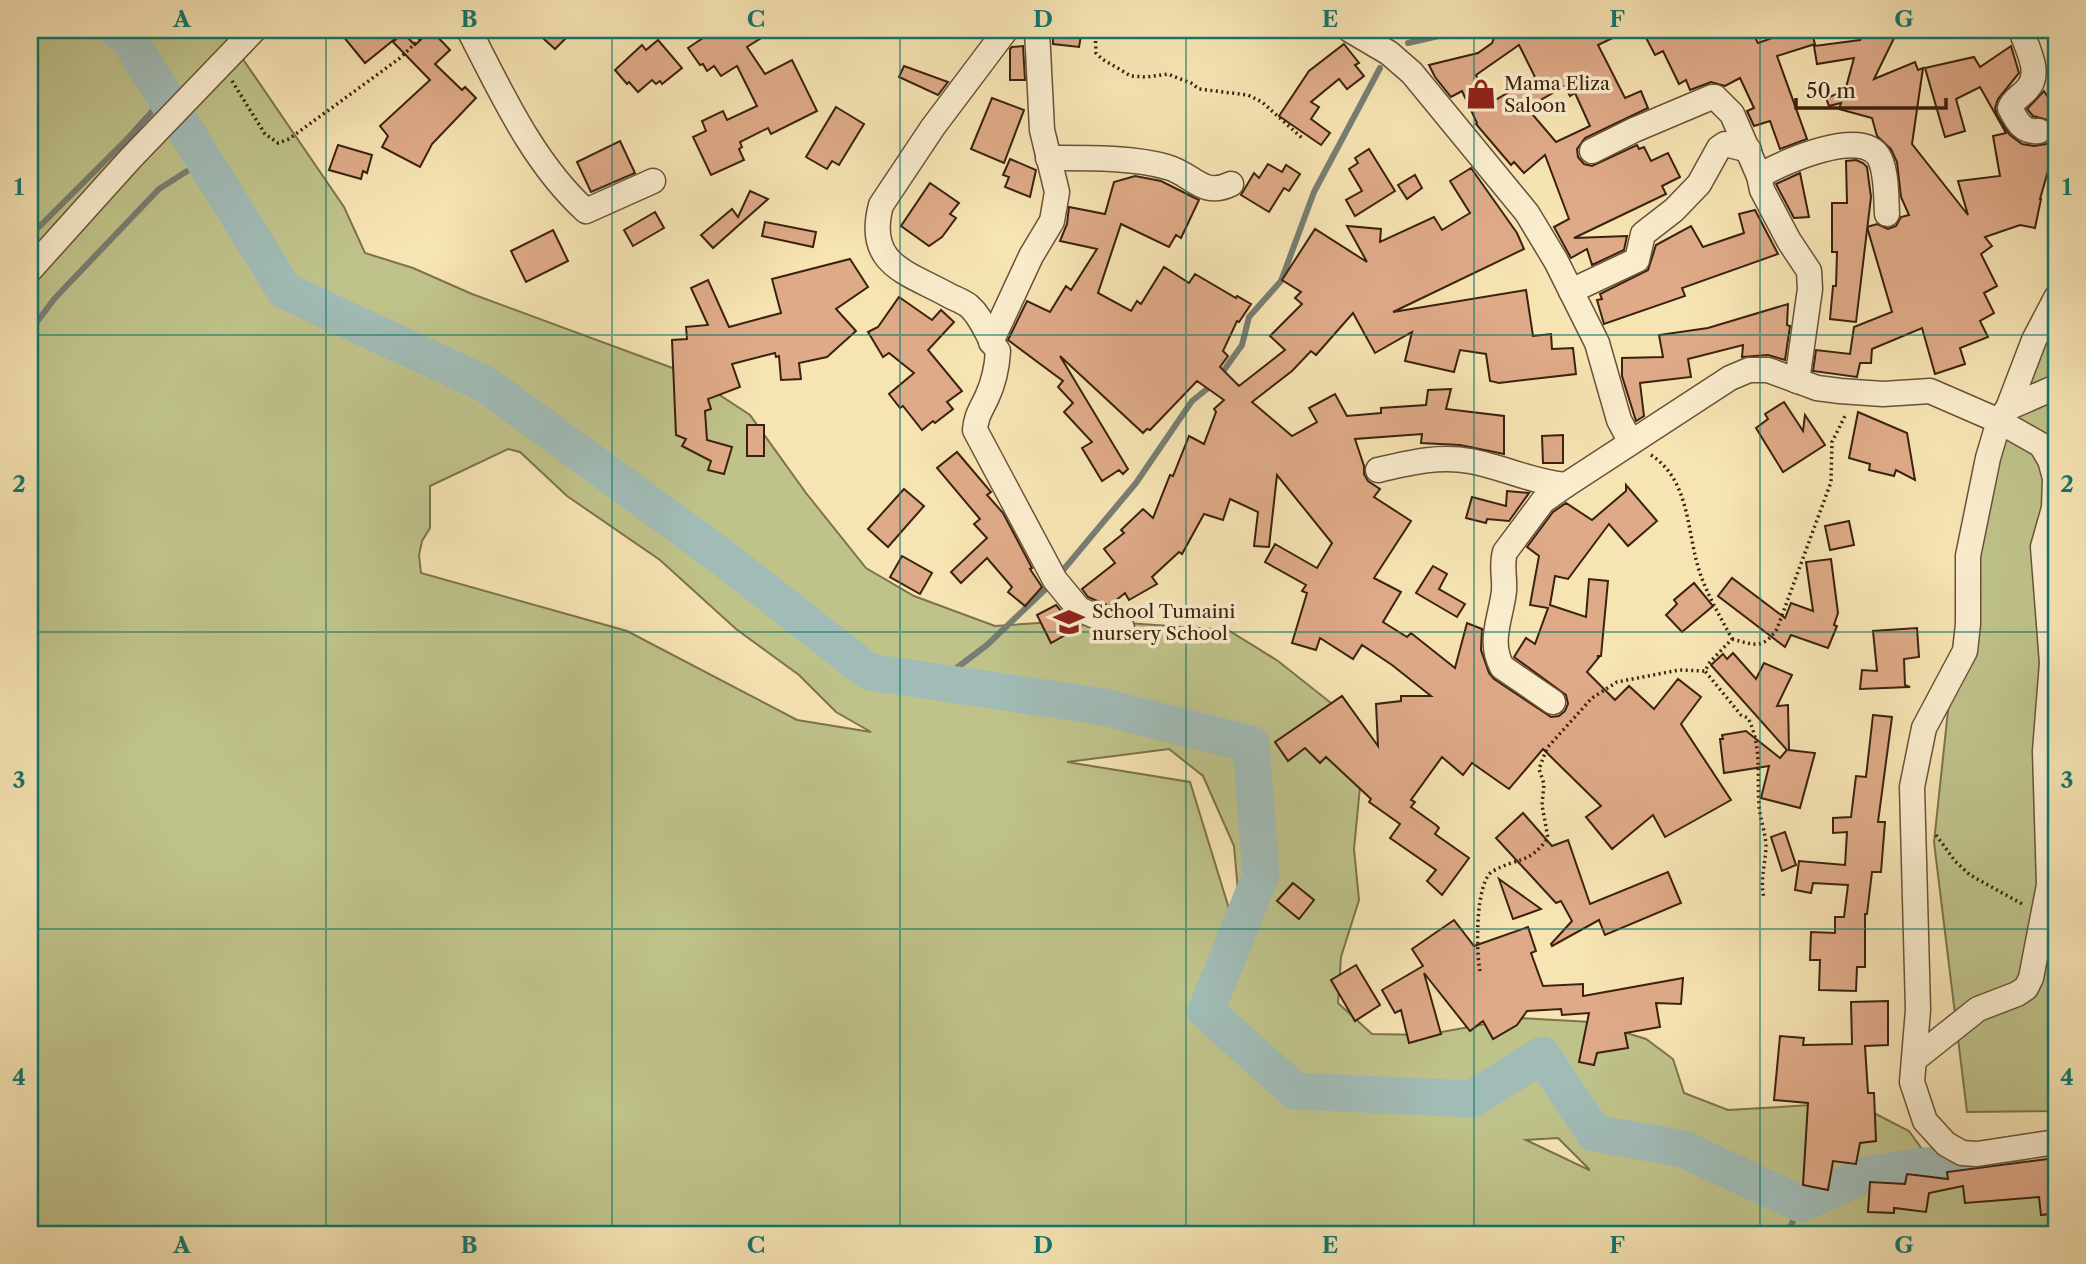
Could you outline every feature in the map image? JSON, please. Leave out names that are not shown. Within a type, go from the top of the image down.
[{"type":"street","points":[[30,270],[130,159],[254,30]]},
{"type":"street","points":[[469,30],[538,155],[573,200],[586,211],[653,181]]},
{"type":"street","points":[[1006,30],[933,127],[881,205],[877,220],[880,248],[889,262],[969,306],[986,330],[990,342],[998,351],[997,369],[987,397],[976,416],[975,430],[1055,580],[1080,609],[1122,628]]},
{"type":"street","points":[[990,342],[1031,256],[1052,221],[1058,192],[1042,130],[1037,30]]},
{"type":"street","points":[[1350,30],[1390,41],[1412,73],[1527,213],[1556,261],[1597,343],[1619,420],[1630,441]]},
{"type":"street","points":[[2021,30],[2032,59],[2034,80],[2011,103],[2010,108],[2024,128],[2030,132],[2039,131]]},
{"type":"street","points":[[1592,151],[1712,97],[1723,103],[1732,114],[1749,150],[1762,190],[1789,241],[1809,271],[1810,289],[1797,381]]},
{"type":"street","points":[[1571,291],[1637,260],[1643,234],[1674,210],[1699,184],[1725,144],[1749,150]]},
{"type":"street","points":[[1759,176],[1831,147],[1860,147],[1873,151],[1879,157],[1885,183],[1887,214]]},
{"type":"street","points":[[1048,158],[1084,158],[1168,167],[1206,189],[1220,189],[1231,184]]},
{"type":"street","points":[[2056,298],[2034,340],[1988,458],[1968,556],[1968,624],[1965,651],[1924,728],[1912,787],[1918,1010],[1912,1082],[1925,1121],[1946,1144],[1962,1153],[1977,1154],[2056,1142]]},
{"type":"street","points":[[1553,702],[1502,667],[1494,640],[1504,589],[1502,561],[1505,552],[1543,501],[1630,441],[1730,378],[1749,370],[1768,370],[1817,388],[1840,391],[1883,394],[1930,391],[2004,414],[2041,445],[2050,460],[2055,478],[2054,508],[2043,547],[2052,663],[2045,751],[2049,885],[2045,915],[2031,978],[2026,988],[1978,1009],[1915,1059]]},
{"type":"street","points":[[2004,414],[2056,387]]},
{"type":"street","points":[[1378,470],[1420,460],[1469,460],[1528,479],[1566,485]]},
{"type":"path","points":[[218,68],[265,134],[278,143],[289,139],[400,58],[429,30]]},
{"type":"path","points":[[1095,30],[1096,52],[1102,59],[1131,76],[1168,74],[1199,89],[1248,95],[1262,102],[1302,138]]},
{"type":"path","points":[[1630,441],[1659,460],[1682,493],[1700,575],[1732,639],[1757,646],[1768,641],[1777,629],[1831,482],[1832,442],[1838,426],[1859,391]]},
{"type":"path","points":[[1705,671],[1732,639]]},
{"type":"path","points":[[1480,971],[1477,957],[1484,880],[1495,870],[1520,862],[1539,851],[1548,838],[1542,805],[1544,784],[1539,769],[1547,748],[1592,698],[1617,682],[1679,670],[1705,671],[1741,715],[1748,718],[1755,735],[1759,763],[1759,808],[1765,835],[1761,884],[1764,898]]},
{"type":"path","points":[[1930,828],[1955,861],[1970,875],[2003,895],[2045,915]]},
{"type":"green space","points":[[30,30],[223,30],[344,207],[365,253],[413,268],[472,294],[686,373],[750,415],[806,493],[866,568],[914,596],[995,626],[1083,620],[1228,630],[1278,661],[1331,703],[1361,777],[1354,849],[1359,900],[1341,957],[1338,1003],[1372,1034],[1425,1035],[1519,1018],[1591,1022],[1646,1039],[1673,1059],[1684,1093],[1728,1110],[1845,1103],[1874,1113],[1909,1131],[1937,1170],[1994,1190],[2056,1186],[2056,1234],[30,1234]],"holes":[[[508,449],[520,452],[567,496],[660,560],[736,629],[799,675],[836,712],[871,732],[797,720],[627,631],[421,573],[419,555],[422,541],[430,528],[430,486]],[[1169,749],[1203,776],[1234,846],[1242,936],[1239,941],[1190,782],[1067,762]],[[1558,1138],[1589,1170],[1526,1140]]]},
{"type":"green space","points":[[2056,271],[2056,1111],[1967,1112],[1934,842],[1962,579],[2039,311]]},
{"type":"building","points":[[338,30],[406,30],[365,63]]},
{"type":"building","points":[[431,30],[450,50],[435,64],[462,90],[465,87],[476,98],[432,144],[420,167],[382,147],[388,136],[380,126],[430,80],[393,42],[403,33],[415,45]]},
{"type":"building","points":[[534,30],[574,30],[555,49]]},
{"type":"building","points":[[715,30],[774,30],[747,47],[765,74],[792,60],[817,111],[771,134],[768,128],[740,142],[742,147],[739,149],[744,160],[711,175],[693,137],[706,131],[702,121],[723,111],[727,120],[757,106],[737,66],[721,76],[714,66],[707,71],[688,48]]},
{"type":"building","points":[[1053,30],[1082,30],[1079,47],[1053,44]]},
{"type":"building","points":[[1497,30],[1515,37],[1529,30],[1629,30],[1598,45],[1625,98],[1641,91],[1648,108],[1585,138],[1577,149],[1578,157],[1584,164],[1592,166],[1637,145],[1639,149],[1644,147],[1651,161],[1668,153],[1680,177],[1662,186],[1666,194],[1574,238],[1627,236],[1624,250],[1592,265],[1587,249],[1571,258],[1554,227],[1569,219],[1545,155],[1524,173],[1514,162],[1511,165],[1476,124],[1462,91],[1451,97],[1429,65],[1478,53],[1492,43]],"holes":[[[1519,45],[1535,77],[1490,103],[1476,75]],[[1565,86],[1570,96],[1575,93],[1590,126],[1556,142],[1527,108]]]},
{"type":"building","points":[[1642,30],[1751,30],[1758,43],[1795,30],[1811,30],[1815,44],[1777,56],[1807,139],[1780,149],[1770,121],[1754,126],[1747,111],[1754,108],[1740,78],[1725,86],[1711,82],[1690,90],[1686,80],[1679,84],[1663,51],[1655,55]]},
{"type":"building","points":[[1879,30],[1898,30],[1874,79],[1915,62],[1918,70],[1923,68],[1912,144],[1968,215],[1958,181],[2000,176],[1993,136],[2006,133],[1980,87],[1956,99],[1965,131],[1945,137],[1925,68],[1974,57],[1980,67],[2011,46],[2019,73],[1998,99],[1995,108],[1997,115],[2010,135],[2022,144],[2034,146],[2050,141],[2056,143],[2040,199],[2035,228],[2020,225],[1985,237],[1992,246],[1981,254],[1997,286],[1984,293],[1994,313],[1980,321],[1988,337],[1960,348],[1965,364],[1935,374],[1922,328],[1872,349],[1871,363],[1860,363],[1857,377],[1813,371],[1816,350],[1850,354],[1854,327],[1892,312],[1867,227],[1877,224],[1888,229],[1896,226],[1901,217],[1909,215],[1901,197],[1897,162],[1891,149],[1877,136],[1872,118],[1839,109],[1841,103],[1829,106],[1826,98],[1845,91],[1854,58],[1817,64],[1814,46],[1860,40],[1862,33],[1876,37]]},
{"type":"building","points":[[658,40],[682,68],[662,84],[660,81],[656,84],[652,80],[638,92],[615,70],[642,45],[646,50]]},
{"type":"building","points":[[1344,44],[1359,63],[1355,65],[1364,76],[1347,89],[1339,79],[1311,102],[1319,107],[1311,119],[1330,133],[1321,145],[1279,116],[1309,71]]},
{"type":"building","points":[[1023,46],[1025,80],[1010,80],[1010,49]]},
{"type":"building","points":[[904,66],[948,82],[938,95],[899,77]]},
{"type":"building","points":[[2044,91],[2056,110],[2056,114],[2048,120],[2033,116],[2027,109]]},
{"type":"building","points":[[992,98],[1024,110],[1004,163],[971,149]]},
{"type":"building","points":[[836,107],[864,124],[839,165],[832,161],[827,169],[806,157]]},
{"type":"building","points":[[620,141],[635,173],[591,192],[577,162]]},
{"type":"building","points":[[338,145],[372,155],[367,173],[363,171],[361,179],[329,170]]},
{"type":"building","points":[[1369,149],[1395,191],[1355,216],[1346,200],[1362,191],[1349,169],[1358,163],[1355,158]]},
{"type":"building","points":[[1010,159],[1036,170],[1030,197],[1005,187],[1009,177],[1003,175]]},
{"type":"building","points":[[1856,160],[1867,167],[1871,197],[1856,322],[1830,319],[1833,286],[1836,286],[1837,252],[1832,252],[1832,203],[1847,203],[1846,161]]},
{"type":"building","points":[[1268,164],[1282,172],[1286,165],[1300,174],[1289,191],[1284,188],[1269,212],[1241,195],[1254,173],[1259,178]]},
{"type":"building","points":[[1471,168],[1517,233],[1524,249],[1393,312],[1526,290],[1533,336],[1551,334],[1552,349],[1573,348],[1576,374],[1499,383],[1490,381],[1486,354],[1460,350],[1454,372],[1405,361],[1412,332],[1375,353],[1353,313],[1316,355],[1311,351],[1292,371],[1252,402],[1292,436],[1317,422],[1309,408],[1335,394],[1347,416],[1381,413],[1381,408],[1426,405],[1428,390],[1451,389],[1446,409],[1504,416],[1504,454],[1460,445],[1421,443],[1422,434],[1355,439],[1364,474],[1368,481],[1380,489],[1374,497],[1411,521],[1374,578],[1401,592],[1383,622],[1407,637],[1411,633],[1455,668],[1467,623],[1482,629],[1481,650],[1489,673],[1551,717],[1559,716],[1565,711],[1568,704],[1566,695],[1514,657],[1526,638],[1535,644],[1548,608],[1530,605],[1539,556],[1527,547],[1553,512],[1566,503],[1592,520],[1626,491],[1626,485],[1657,521],[1628,546],[1609,524],[1568,579],[1555,576],[1550,605],[1586,617],[1589,579],[1608,581],[1601,656],[1597,656],[1599,657],[1587,672],[1615,700],[1629,686],[1654,709],[1678,679],[1701,697],[1681,724],[1731,800],[1665,837],[1653,815],[1612,849],[1586,817],[1601,806],[1543,749],[1509,789],[1472,763],[1463,775],[1442,757],[1411,800],[1415,802],[1411,807],[1439,828],[1435,834],[1469,858],[1442,895],[1427,881],[1436,870],[1390,838],[1400,824],[1369,802],[1371,799],[1326,757],[1320,763],[1305,748],[1288,761],[1275,742],[1342,696],[1378,746],[1376,704],[1401,701],[1401,696],[1431,696],[1362,645],[1353,659],[1320,638],[1316,650],[1292,643],[1307,593],[1302,591],[1306,585],[1265,562],[1275,544],[1317,568],[1332,543],[1277,475],[1269,547],[1254,546],[1258,512],[1230,499],[1223,520],[1204,514],[1182,554],[1179,552],[1152,577],[1157,584],[1129,600],[1125,593],[1109,606],[1088,597],[1082,589],[1115,563],[1104,549],[1124,533],[1121,530],[1143,509],[1153,518],[1189,436],[1204,444],[1216,412],[1214,409],[1224,400],[1197,381],[1150,430],[1147,429],[1143,433],[1060,356],[1128,469],[1123,474],[1119,470],[1102,481],[1082,448],[1092,442],[1064,412],[1073,403],[1058,387],[1063,381],[1008,340],[1027,301],[1050,312],[1066,286],[1071,290],[1097,249],[1060,241],[1067,224],[1069,207],[1105,214],[1114,182],[1135,176],[1161,181],[1199,200],[1181,238],[1176,235],[1169,247],[1121,224],[1098,293],[1131,311],[1137,301],[1141,304],[1164,267],[1189,283],[1195,274],[1251,304],[1239,322],[1237,321],[1223,351],[1228,356],[1220,367],[1239,386],[1285,350],[1270,336],[1302,304],[1295,298],[1301,292],[1282,280],[1315,229],[1367,262],[1347,226],[1381,229],[1380,242],[1434,217],[1442,230],[1470,213],[1450,181]]},
{"type":"building","points":[[1800,173],[1809,217],[1794,218],[1776,184]]},
{"type":"building","points":[[1415,175],[1422,188],[1407,199],[1398,185]]},
{"type":"building","points":[[930,183],[959,203],[950,214],[956,218],[942,237],[929,246],[901,226]]},
{"type":"building","points":[[750,191],[768,199],[713,248],[701,235],[732,209],[738,217]]},
{"type":"building","points":[[1755,210],[1778,254],[1682,288],[1685,296],[1604,324],[1597,300],[1602,299],[1600,294],[1648,270],[1656,245],[1691,226],[1703,247],[1744,233],[1739,214]]},
{"type":"building","points":[[655,212],[664,228],[633,246],[624,230]]},
{"type":"building","points":[[765,222],[816,232],[813,247],[762,236]]},
{"type":"building","points":[[553,230],[568,261],[526,282],[511,251]]},
{"type":"building","points":[[850,259],[868,287],[836,309],[856,331],[827,357],[799,363],[801,379],[781,380],[779,356],[776,357],[775,353],[732,364],[740,387],[708,399],[711,409],[705,411],[707,440],[732,447],[724,474],[708,470],[711,461],[682,446],[686,439],[676,435],[672,340],[687,339],[686,327],[708,325],[691,288],[708,280],[729,327],[781,313],[772,279]]},
{"type":"building","points":[[899,297],[932,320],[941,310],[954,322],[928,350],[962,391],[947,402],[953,409],[922,430],[903,406],[900,408],[889,394],[914,373],[889,353],[883,357],[868,332],[878,327]]},
{"type":"building","points":[[1788,304],[1787,325],[1790,326],[1785,360],[1768,355],[1742,357],[1743,345],[1688,359],[1691,377],[1640,383],[1644,416],[1636,421],[1622,376],[1622,358],[1663,357],[1659,335],[1708,328]]},
{"type":"building","points":[[1784,402],[1803,431],[1805,415],[1825,445],[1783,472],[1756,428],[1768,419],[1765,414]]},
{"type":"building","points":[[1858,412],[1907,433],[1915,480],[1896,470],[1894,476],[1869,470],[1870,464],[1849,458]]},
{"type":"building","points":[[747,425],[764,425],[764,456],[747,456]]},
{"type":"building","points":[[1563,435],[1563,463],[1543,463],[1542,436]]},
{"type":"building","points":[[957,452],[991,492],[987,495],[1003,513],[1032,568],[1030,569],[1042,587],[1025,606],[1008,592],[1012,587],[987,558],[961,583],[951,572],[987,538],[974,524],[980,519],[937,468]]},
{"type":"building","points":[[904,489],[924,506],[888,547],[868,529]]},
{"type":"building","points":[[1507,491],[1529,493],[1509,521],[1487,519],[1486,523],[1466,518],[1472,497],[1506,506]]},
{"type":"building","points":[[1849,521],[1854,545],[1830,550],[1825,526]]},
{"type":"building","points":[[902,556],[932,573],[920,594],[890,577]]},
{"type":"building","points":[[1831,559],[1838,613],[1834,625],[1837,626],[1828,648],[1791,635],[1785,647],[1718,596],[1732,578],[1785,618],[1791,603],[1813,611],[1806,562]]},
{"type":"building","points":[[1433,566],[1447,574],[1439,589],[1465,604],[1457,617],[1416,593]]},
{"type":"building","points":[[1694,583],[1713,606],[1682,632],[1666,615],[1677,604],[1674,600]]},
{"type":"building","points":[[1056,605],[1068,619],[1081,626],[1051,643],[1037,615]]},
{"type":"building","points":[[1917,628],[1919,657],[1904,659],[1905,685],[1910,687],[1860,689],[1862,670],[1877,671],[1873,631]]},
{"type":"building","points":[[1733,653],[1756,679],[1764,663],[1792,675],[1777,706],[1788,705],[1789,750],[1815,753],[1800,808],[1761,798],[1769,766],[1724,773],[1720,739],[1723,739],[1722,735],[1746,731],[1780,758],[1787,750],[1711,665],[1723,654],[1727,659]]},
{"type":"building","points":[[1873,715],[1892,717],[1878,822],[1885,822],[1881,872],[1872,872],[1865,914],[1865,967],[1857,967],[1856,991],[1819,990],[1820,960],[1810,960],[1811,932],[1835,933],[1835,917],[1844,917],[1848,885],[1813,883],[1811,893],[1795,890],[1799,861],[1845,865],[1847,832],[1833,833],[1833,818],[1851,817],[1856,776],[1866,777]]},
{"type":"building","points":[[1523,813],[1552,846],[1568,840],[1590,904],[1668,872],[1681,903],[1605,935],[1599,920],[1552,946],[1572,921],[1561,901],[1556,903],[1496,838]]},
{"type":"building","points":[[1785,832],[1796,865],[1782,871],[1771,837]]},
{"type":"building","points":[[1499,879],[1541,909],[1513,919]]},
{"type":"building","points":[[1293,883],[1314,900],[1299,919],[1277,901]]},
{"type":"building","points":[[1454,920],[1474,946],[1528,927],[1536,951],[1531,953],[1543,986],[1583,984],[1583,996],[1683,978],[1681,1004],[1656,1003],[1660,1027],[1625,1033],[1628,1048],[1597,1053],[1594,1065],[1579,1062],[1589,1013],[1562,1015],[1561,1009],[1527,1011],[1517,1025],[1493,1039],[1483,1021],[1470,1031],[1424,973],[1441,1034],[1409,1043],[1401,1010],[1395,1013],[1382,990],[1423,966],[1412,949]]},
{"type":"building","points":[[1356,965],[1380,1005],[1355,1021],[1331,980]]},
{"type":"building","points":[[1888,1001],[1888,1045],[1865,1046],[1868,1093],[1874,1093],[1876,1141],[1860,1143],[1856,1164],[1833,1161],[1828,1190],[1803,1185],[1808,1103],[1774,1100],[1780,1036],[1804,1038],[1803,1045],[1852,1044],[1851,1002]]},
{"type":"building","points":[[2056,1158],[2056,1213],[2041,1215],[2039,1197],[1965,1203],[1963,1186],[1929,1193],[1926,1212],[1894,1208],[1894,1213],[1868,1212],[1870,1182],[1905,1184],[1907,1174],[1948,1179],[1947,1172]]},
{"type":"waterway","points":[[117,30],[127,36],[285,291],[485,384],[722,557],[869,672],[1099,706],[1251,744],[1261,875],[1206,1011],[1295,1091],[1472,1099],[1542,1055],[1594,1133],[1683,1149],[1801,1204],[1865,1175],[1915,1167],[2007,1159]]},
{"type":"waterway","points":[[1408,43],[1443,35],[1448,30]]},
{"type":"waterway","points":[[1219,377],[1242,345],[1249,317],[1281,281],[1314,192],[1380,68]]},
{"type":"waterway","points":[[30,236],[165,97]]},
{"type":"waterway","points":[[30,331],[55,298],[159,189],[203,161]]},
{"type":"waterway","points":[[1059,575],[1136,483],[1192,401],[1212,385]]},
{"type":"waterway","points":[[938,682],[987,645],[1052,583]]},
{"type":"waterway","points":[[1787,1234],[1801,1204]]},
{"type":"place","name":"Mama Eliza Saloon","points":[[1481,94]]},
{"type":"place","name":"School Tumaini nursery School","points":[[1069,622]]}]
